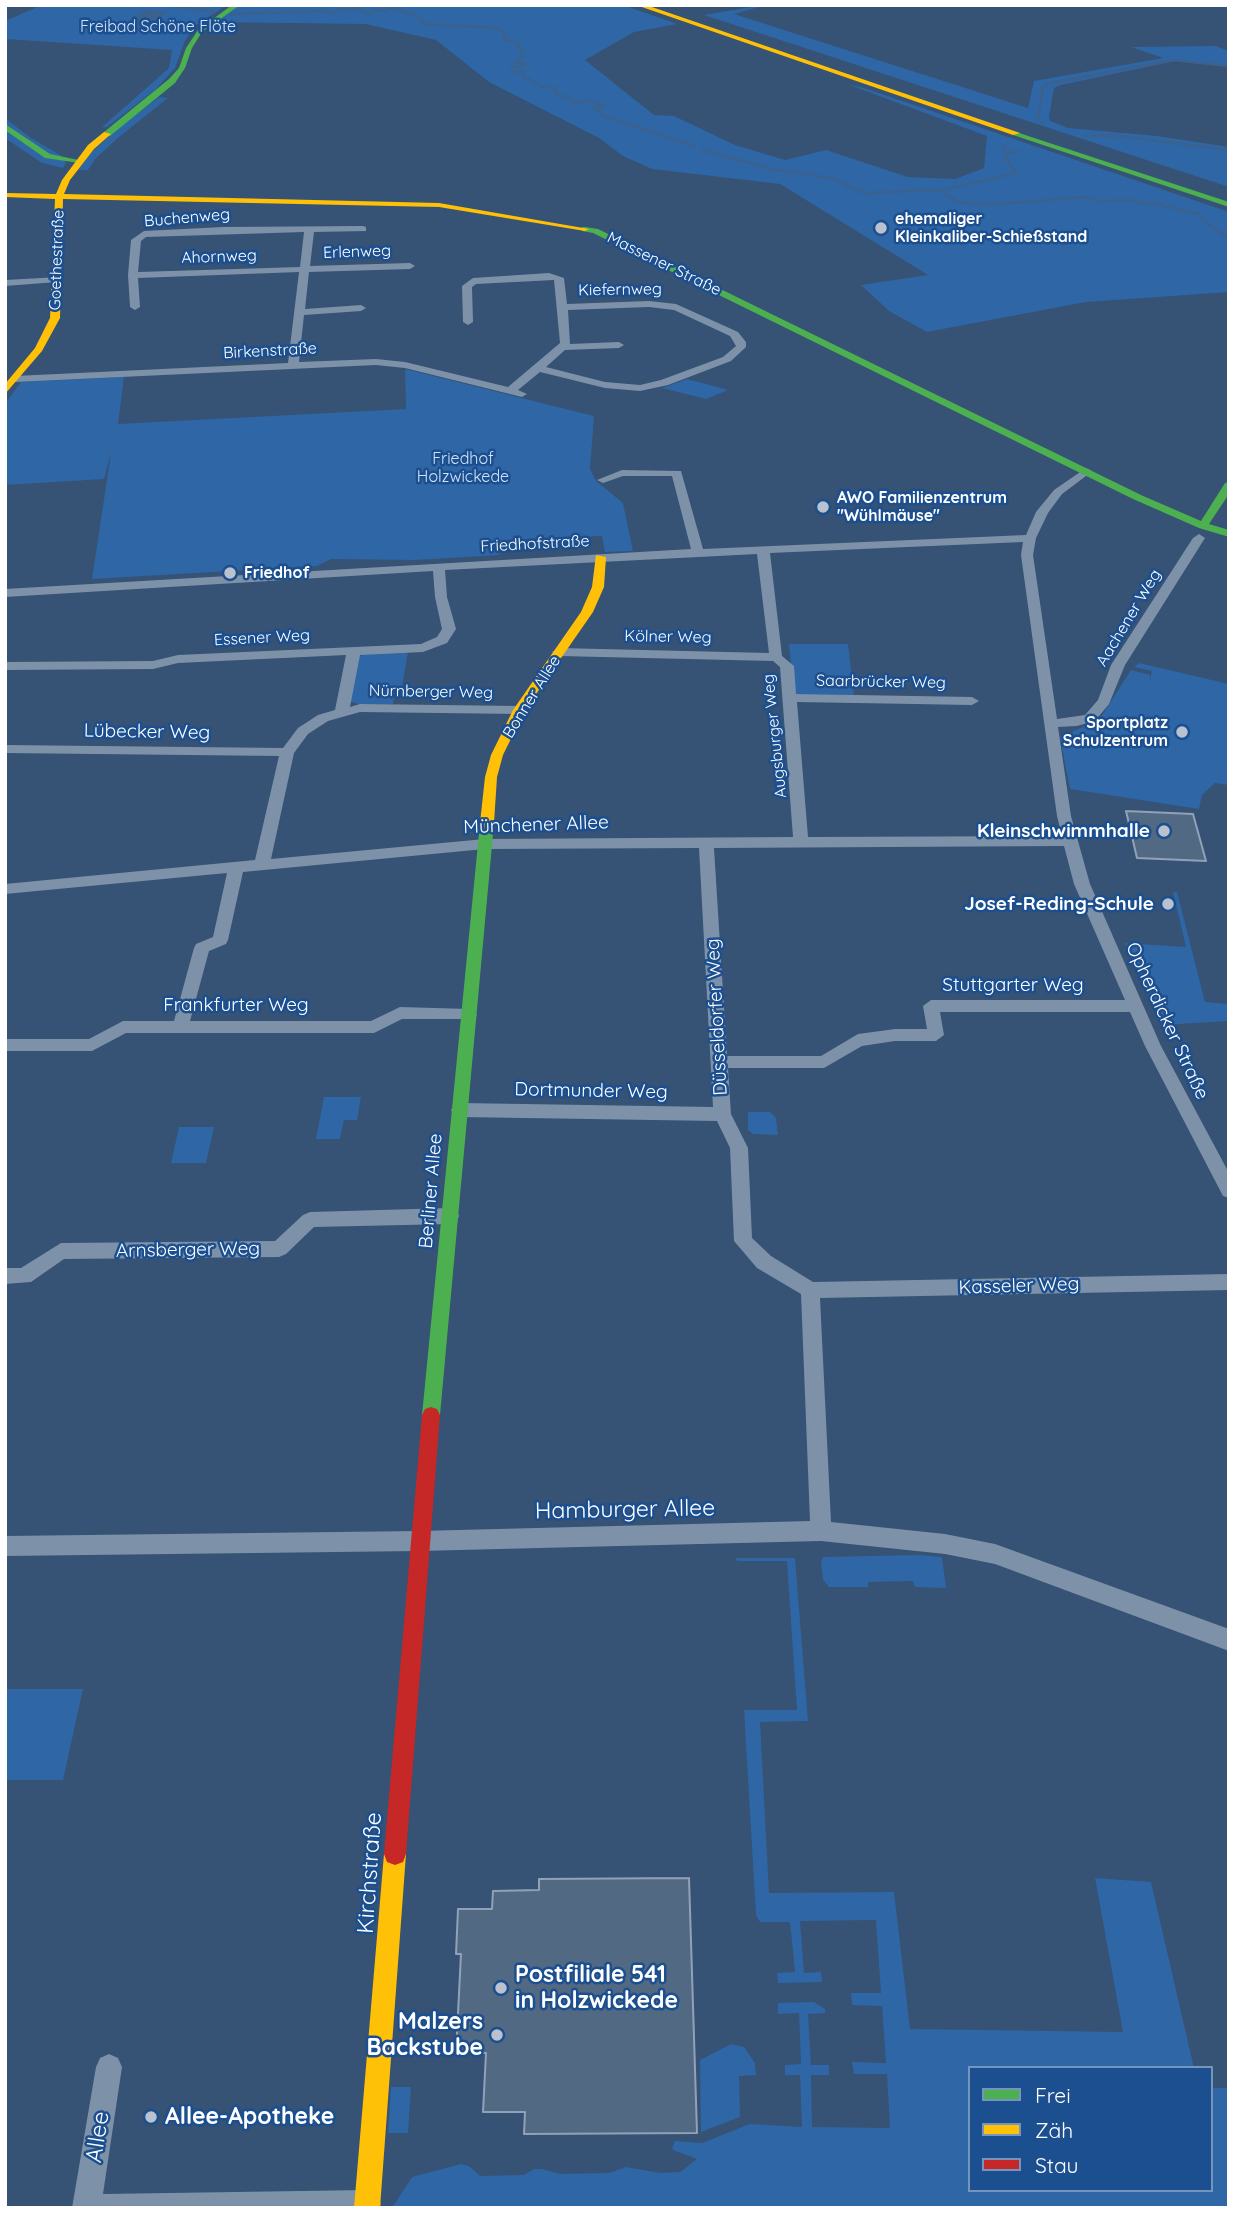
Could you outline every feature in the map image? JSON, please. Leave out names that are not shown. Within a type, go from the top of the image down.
[{"type":"main road","points":[[59,197],[79,160],[172,81],[183,68],[189,48],[200,31],[237,5]]},
{"type":"main road","points":[[639,5],[1229,205]]},
{"type":"main road","points":[[663,5],[1229,195]]},
{"type":"main road","points":[[5,126],[48,156],[79,160]]},
{"type":"main road","name":"Massener Straße","points":[[5,195],[439,205],[596,231],[1086,471],[1201,532],[1229,534]]},
{"type":"main road","name":"Goethestraße","points":[[11,380],[49,333],[57,300],[59,197]]},
{"type":"main road","points":[[1201,532],[1229,485]]},
{"type":"main road","name":"Bonner Allee","points":[[485,844],[491,777],[497,755],[519,710],[593,600],[601,569],[600,557]]},
{"type":"main road","name":"Berliner Allee","points":[[419,1541],[485,844]]},
{"type":"main road","name":"Kirchstraße","points":[[367,2206],[419,1541]]},
{"type":"street","name":"Buchenweg","points":[[135,307],[133,275],[136,240],[144,234],[223,230],[363,229]]},
{"type":"street","points":[[293,365],[309,231]]},
{"type":"street","name":"Erlenweg","points":[[305,270],[410,266]]},
{"type":"street","name":"Ahornweg","points":[[133,275],[305,270]]},
{"type":"street","points":[[468,322],[467,286],[473,281],[556,276],[560,280],[566,334],[562,347],[510,391]]},
{"type":"street","points":[[5,283],[57,279]]},
{"type":"street","name":"Kiefernweg","points":[[538,368],[606,385],[640,387],[664,383],[732,357],[741,347],[734,334],[694,313],[676,307],[649,304],[563,307]]},
{"type":"street","points":[[300,312],[361,308]]},
{"type":"street","points":[[562,347],[619,345]]},
{"type":"street","name":"Birkenstraße","points":[[11,380],[293,365],[391,363],[522,394]]},
{"type":"street","name":"Opherdicker Straße","points":[[1086,471],[1049,502],[1030,538],[1027,555],[1069,841],[1082,884],[1136,1006],[1199,1138],[1229,1191]]},
{"type":"street","points":[[604,480],[622,473],[677,473],[698,553]]},
{"type":"street","name":"Aachener Weg","points":[[1051,723],[1077,722],[1090,718],[1104,701],[1118,665],[1201,532]]},
{"type":"street","name":"Friedhofstraße","points":[[5,593],[600,557],[1030,538]]},
{"type":"street","name":"Augsburger Weg","points":[[763,550],[776,657],[787,666],[802,841]]},
{"type":"street","name":"Essener Weg","points":[[5,666],[153,665],[178,659],[423,648],[446,636],[449,624],[441,597],[439,566]]},
{"type":"street","name":"Friedhofstraße","points":[[5,600],[42,590]]},
{"type":"street","name":"Nürnberger Weg","points":[[342,711],[354,651]]},
{"type":"street","name":"Kölner Weg","points":[[559,652],[776,657]]},
{"type":"street","name":"Saarbrücker Weg","points":[[790,698],[972,701]]},
{"type":"street","name":"Nürnberger Weg","points":[[262,865],[287,752],[303,731],[323,718],[360,708],[519,710]]},
{"type":"street","name":"Lübecker Weg","points":[[5,749],[287,752]]},
{"type":"street","name":"Münchener Allee","points":[[5,889],[485,844],[1069,841]]},
{"type":"street","name":"Düsseldorfer Weg","points":[[706,842],[722,1114],[739,1148],[743,1241],[764,1262],[810,1290]]},
{"type":"street","points":[[181,1025],[202,948],[220,940],[236,867]]},
{"type":"street","name":"Stuttgarter Weg","points":[[720,1062],[824,1062],[858,1040],[895,1035],[936,1035],[931,1006],[1136,1006]]},
{"type":"street","name":"Frankfurter Weg","points":[[5,1045],[92,1045],[122,1027],[374,1027],[400,1013],[469,1015]]},
{"type":"street","name":"Dortmunder Weg","points":[[460,1110],[722,1114]]},
{"type":"street","name":"Arnsberger Weg","points":[[5,1276],[24,1276],[61,1251],[279,1249],[310,1220],[450,1216]]},
{"type":"street","name":"Kasseler Weg","points":[[810,1290],[1229,1282]]},
{"type":"street","points":[[810,1290],[821,1531]]},
{"type":"street","name":"Hamburger Allee","points":[[5,1546],[419,1541],[821,1531],[945,1545],[995,1554],[1229,1640]]},
{"type":"street","name":"Allee","points":[[109,2067],[86,2208],[367,2206]]},
{"type":"green space","name":"Freibad Schöne Flöte","points":[[42,5],[227,5],[195,26],[185,41],[175,68],[156,89],[107,127],[102,127],[169,68],[172,50],[5,39],[5,21]]},
{"type":"green space","points":[[237,5],[623,5],[677,24],[634,32],[585,60],[654,115],[674,116],[735,145],[785,160],[826,150],[908,177],[955,179],[984,168],[987,136],[847,84],[864,88],[1229,212],[1229,292],[1086,302],[927,332],[889,311],[861,285],[928,275],[780,184],[652,169],[623,156],[599,138],[489,82],[436,40],[365,24],[210,22]]},
{"type":"green space","points":[[759,7],[734,14],[1028,108],[1034,81],[1163,58],[1131,47],[1216,46],[1229,51],[1229,67],[1180,60],[1061,85],[1054,88],[1049,117],[1050,121],[1068,128],[1157,136],[1229,147],[1229,187],[704,15]]},
{"type":"green space","points":[[159,97],[168,98],[119,137],[95,159],[88,170],[78,170],[110,135]]},
{"type":"green space","points":[[5,118],[31,138],[62,156],[66,163],[63,168],[42,163],[5,138]]},
{"type":"green space","name":"Friedhof Holzwickede","points":[[405,369],[594,416],[590,469],[596,481],[623,503],[633,551],[605,552],[602,536],[502,540],[499,555],[416,560],[331,559],[317,566],[92,579],[111,453],[104,479],[5,485],[5,404],[21,382],[124,377],[118,424],[406,409]]},
{"type":"green space","points":[[687,379],[728,390],[706,399],[662,388]]},
{"type":"green space","points":[[789,644],[848,644],[854,695],[794,694]]},
{"type":"green space","points":[[408,652],[401,692],[395,692],[393,704],[360,705],[350,701],[358,657],[364,654]]},
{"type":"green space","points":[[1139,663],[1229,684],[1229,785],[1215,783],[1202,795],[1199,809],[1070,789],[1060,737],[1099,720],[1131,670],[1150,675],[1150,680],[1152,671],[1134,667]]},
{"type":"green space","points":[[1173,892],[1177,892],[1205,1002],[1229,1004],[1229,1021],[1163,1025],[1125,943],[1186,947]]},
{"type":"green space","points":[[324,1097],[361,1097],[357,1120],[344,1120],[340,1139],[316,1139]]},
{"type":"green space","points":[[748,1112],[770,1112],[776,1118],[778,1135],[753,1134],[748,1130]]},
{"type":"green space","points":[[179,1127],[214,1127],[206,1163],[171,1163]]},
{"type":"green space","points":[[823,1557],[942,1557],[946,1588],[915,1587],[913,1581],[868,1582],[868,1587],[829,1587],[823,1580]]},
{"type":"green space","points":[[736,1558],[795,1558],[808,1721],[760,1722],[769,1893],[894,1892],[910,2029],[1123,2032],[1095,1878],[1151,1882],[1194,2066],[968,2066],[968,2192],[1213,2192],[1213,2088],[1229,2088],[1229,2208],[392,2208],[412,2177],[461,2164],[469,2166],[480,2176],[524,2175],[534,2169],[560,2174],[609,2173],[626,2167],[660,2173],[680,2172],[697,2159],[675,2151],[672,2148],[675,2141],[702,2143],[750,2124],[802,2127],[800,2075],[785,2075],[785,2065],[801,2064],[799,2013],[778,2014],[778,2003],[814,2002],[825,2009],[825,2013],[808,2014],[811,2065],[829,2065],[829,2075],[811,2075],[812,2127],[890,2128],[887,2074],[854,2074],[852,2062],[886,2063],[882,2006],[852,2005],[851,1993],[881,1993],[876,1920],[800,1921],[804,1973],[821,1972],[822,1982],[778,1983],[777,1973],[795,1972],[790,1922],[760,1922],[756,1915],[744,1710],[797,1710],[787,1561],[737,1561]]},
{"type":"green space","points":[[5,1689],[83,1689],[63,1780],[5,1780]]},
{"type":"green space","points":[[731,2044],[744,2047],[755,2063],[756,2075],[739,2076],[740,2117],[701,2132],[700,2060]]},
{"type":"green space","points":[[391,2087],[411,2087],[408,2133],[388,2133]]},
{"type":"shaded area","points":[[145,10],[168,12],[151,23],[160,26],[149,31],[119,27]]},
{"type":"building","name":"Kleinschwimmhalle","points":[[1126,811],[1193,814],[1206,861],[1137,858]]},
{"type":"building","points":[[689,1878],[697,2133],[524,2134],[525,2112],[483,2112],[486,2053],[456,2053],[461,1954],[456,1954],[458,1909],[492,1909],[493,1891],[539,1890],[539,1879]]},
{"type":"waterway","points":[[169,5],[215,12]]},
{"type":"waterway","points":[[231,14],[326,11],[332,14],[339,10],[357,9],[370,14],[374,10],[386,11],[392,7],[422,19],[423,24],[495,28],[503,32],[505,40],[520,43],[517,47],[523,50],[521,53],[524,57],[514,62],[528,64],[513,67],[511,71],[524,72],[524,76],[541,86],[556,88],[554,93],[572,99],[575,104],[587,100],[604,106],[594,108],[604,116],[694,146]]},
{"type":"waterway","points":[[1042,123],[1038,118],[1043,87],[1047,84],[1173,60],[1229,66]]},
{"type":"waterway","points":[[1085,135],[1120,136],[1229,150]]},
{"type":"waterway","points":[[943,190],[1016,173],[1005,157],[1004,146]]},
{"type":"waterway","points":[[703,150],[771,169],[831,178],[864,193],[939,190],[958,202],[983,205],[1087,197],[1097,201],[1137,200],[1138,203],[1158,204],[1199,214],[1209,225],[1229,238]]},
{"type":"waterway","points":[[1006,154],[1019,151]]},
{"type":"traffic: fast","points":[[107,134],[172,81],[182,68],[189,48],[200,31],[237,5]]},
{"type":"traffic: fast","points":[[5,126],[48,156],[79,161]]},
{"type":"traffic: fast","points":[[1016,133],[1229,205]]},
{"type":"traffic: fast","points":[[585,229],[595,231],[1137,497],[1203,526],[1229,534]]},
{"type":"traffic: fast","points":[[1203,526],[1229,485]]},
{"type":"traffic: fast","points":[[431,1415],[487,823]]},
{"type":"traffic: slow","points":[[639,5],[1016,133]]},
{"type":"traffic: slow","points":[[5,391],[39,349],[55,318],[59,197],[66,180],[91,147],[107,134]]},
{"type":"traffic: slow","points":[[5,195],[439,205],[585,229]]},
{"type":"traffic: slow","points":[[487,823],[491,777],[497,755],[519,710],[587,612],[598,587],[600,557]]},
{"type":"traffic: slow","points":[[367,2208],[395,1854]]},
{"type":"traffic: jam","points":[[395,1854],[431,1415]]},
{"type":"place","name":"ehemaliger Kleinkaliber-Schießstand","points":[[881,228]]},
{"type":"place","name":"AWO Familienzentrum \"Wühlmäuse\"","points":[[823,507]]},
{"type":"place","name":"Friedhof","points":[[230,573]]},
{"type":"place","name":"Sportplatz Schulzentrum","points":[[1182,732]]},
{"type":"place","name":"Kleinschwimmhalle","points":[[1164,831]]},
{"type":"place","name":"Josef-Reding-Schule","points":[[1168,904]]},
{"type":"place","name":"Postfiliale 541 in Holzwickede","points":[[501,1988]]},
{"type":"place","name":"Malzers Backstube","points":[[497,2035]]},
{"type":"place","name":"Allee-Apotheke","points":[[151,2117]]}]
